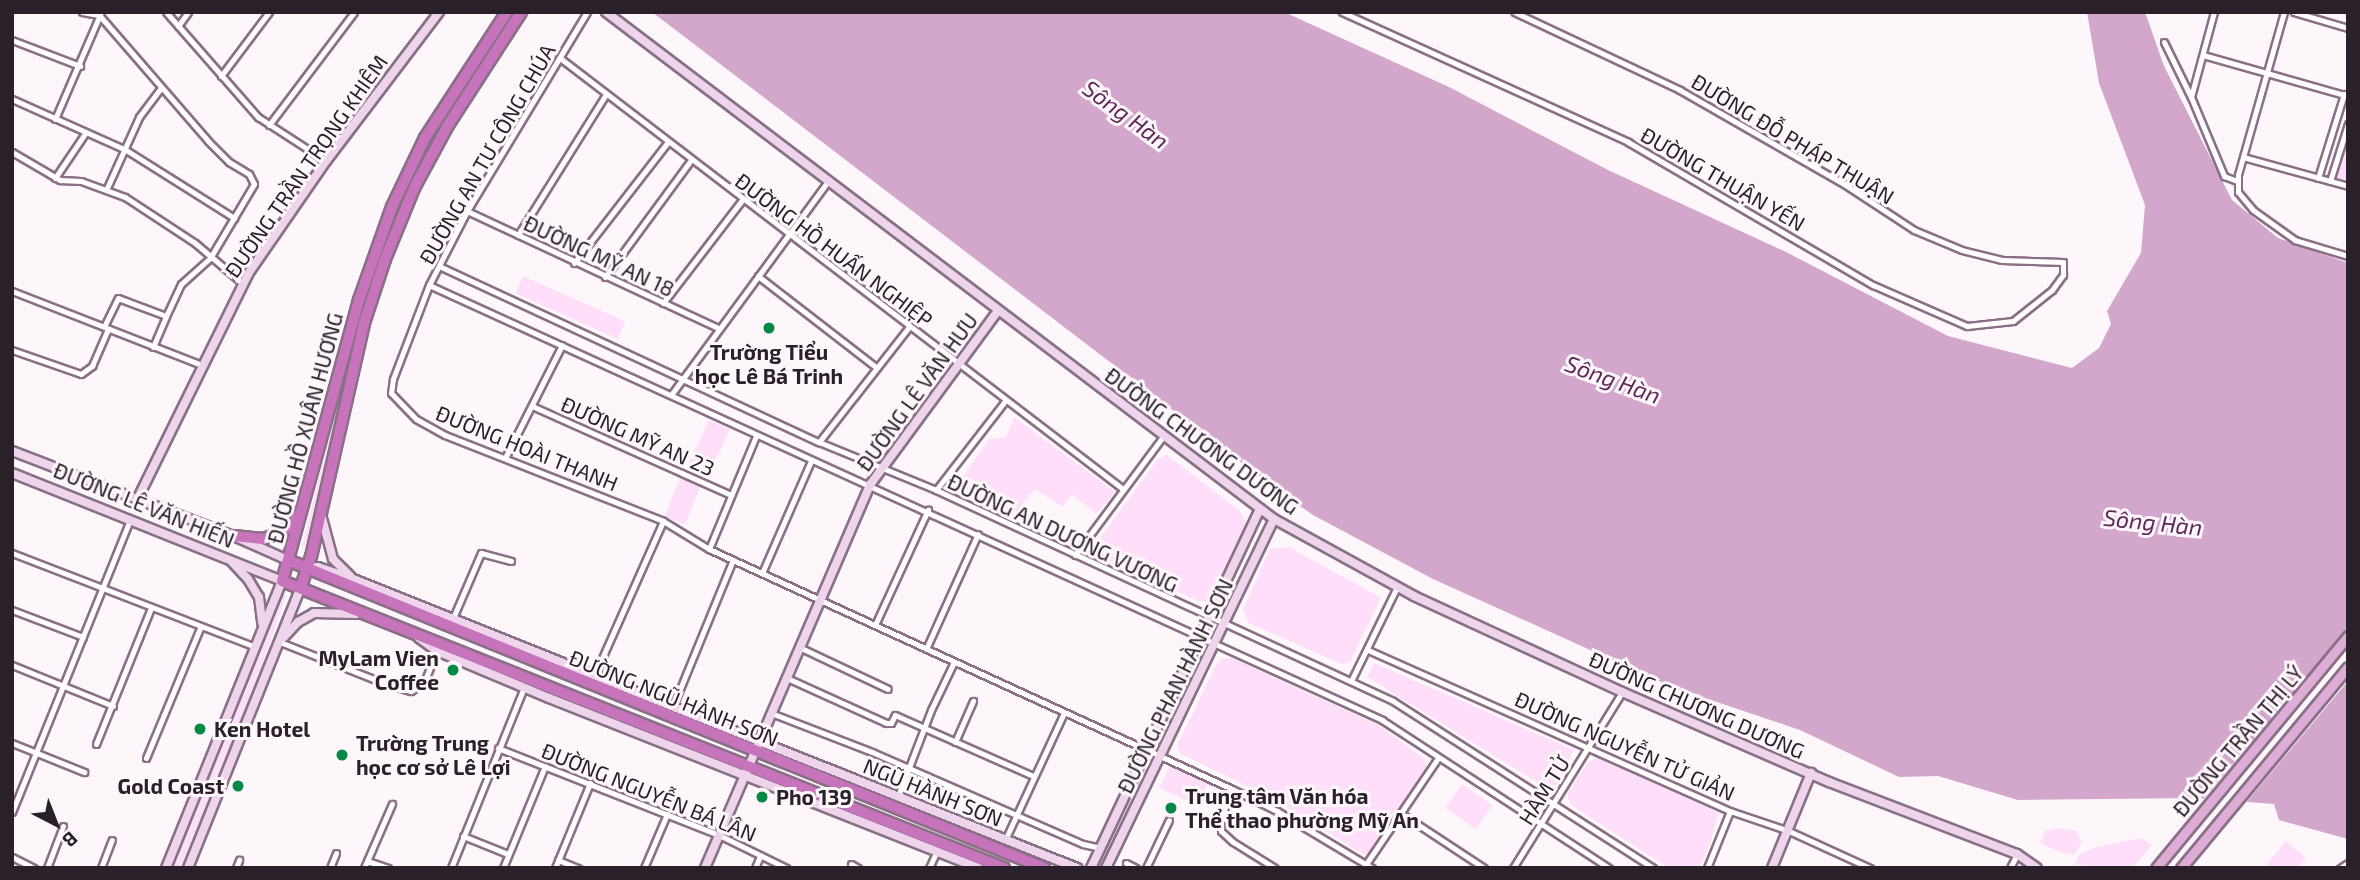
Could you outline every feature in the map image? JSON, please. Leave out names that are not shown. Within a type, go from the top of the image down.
[{"type":"highway","name":"ĐƯỜNG HỒ XUÂN HƯƠNG","points":[[282,581],[306,505],[359,300],[392,207],[425,138],[507,12]]},
{"type":"highway","name":"ĐƯỜNG HỒ XUÂN HƯƠNG","points":[[301,587],[321,514],[364,323],[385,258],[415,186],[448,125],[521,12]]},
{"type":"highway","points":[[234,536],[263,539],[281,533],[292,525],[306,505]]},
{"type":"highway","name":"ĐƯỜNG NGŨ HÀNH SƠN","points":[[290,561],[489,638],[753,750],[1044,868]]},
{"type":"highway","name":"ĐƯỜNG LÊ VĂN HIẾN","points":[[282,581],[301,587]]},
{"type":"highway","name":"ĐƯỜNG NGŨ HÀNH SƠN","points":[[301,587],[377,616],[745,770],[1004,868]]},
{"type":"main road","name":"ĐƯỜNG TRẦN TRỌNG KHIÊM","points":[[138,498],[242,283],[326,161],[439,12]]},
{"type":"main road","name":"ĐƯỜNG CHƯƠNG DƯƠNG","points":[[606,12],[1274,519],[1398,586],[1622,692],[1811,774],[2017,855],[2037,868]]},
{"type":"main road","name":"ĐƯỜNG LÊ VĂN HƯU","points":[[705,868],[753,750],[870,485],[998,312]]},
{"type":"main road","name":"ĐƯỜNG LÊ VĂN HIẾN","points":[[12,450],[234,536],[290,561]]},
{"type":"main road","name":"ĐƯỜNG LÊ VĂN HIẾN","points":[[12,473],[131,518],[282,581]]},
{"type":"main road","name":"ĐƯỜNG PHAN HÀNH SƠN","points":[[1091,868],[1201,639],[1259,509]]},
{"type":"main road","points":[[321,514],[333,559],[354,579]]},
{"type":"main road","name":"ĐƯỜNG PHAN HÀNH SƠN","points":[[1106,868],[1216,646],[1274,519]]},
{"type":"main road","points":[[230,560],[248,579],[259,597],[262,628]]},
{"type":"main road","name":"ĐƯỜNG NGŨ HÀNH SƠN","points":[[308,568],[318,567],[354,579],[474,626],[489,638],[595,674],[776,746]]},
{"type":"main road","name":"ĐƯỜNG HỒ XUÂN HƯƠNG","points":[[166,868],[282,581]]},
{"type":"main road","name":"ĐƯỜNG HỒ XUÂN HƯƠNG","points":[[188,868],[301,587]]},
{"type":"main road","points":[[280,642],[298,622],[314,613],[377,616]]},
{"type":"main road","name":"ĐƯỜNG NGŨ HÀNH SƠN","points":[[412,631],[438,651],[524,687],[745,770],[979,868]]},
{"type":"main road","name":"ĐƯỜNG TRẦN THỊ LÝ","points":[[2156,868],[2348,636]]},
{"type":"main road","points":[[2181,868],[2348,667]]},
{"type":"main road","name":"NGŨ HÀNH SƠN","points":[[776,746],[1077,868]]},
{"type":"main road","points":[[1772,868],[1811,774]]},
{"type":"street","points":[[82,12],[100,14],[222,156],[253,178],[254,184],[210,258],[181,284],[153,346]]},
{"type":"street","points":[[166,12],[221,76],[269,125],[326,161]]},
{"type":"street","points":[[178,26],[188,12]]},
{"type":"street","points":[[221,76],[269,12]]},
{"type":"street","points":[[269,125],[354,12]]},
{"type":"street","name":"ĐƯỜNG AN TƯ CÔNG CHÚA","points":[[417,314],[467,211],[587,12]]},
{"type":"street","name":"ĐƯỜNG THUẬN YẾN","points":[[1342,12],[1628,142],[1873,285],[1967,326],[2012,321],[2059,283],[2065,269],[2063,262]]},
{"type":"street","name":"ĐƯỜNG ĐỖ PHÁP THUẬN","points":[[1514,12],[1691,96],[1844,184],[1914,230],[1962,250],[2002,260],[2063,262]]},
{"type":"street","points":[[2191,97],[2214,12]]},
{"type":"street","points":[[2284,12],[2243,157],[2237,181],[2238,192],[2243,201],[2295,240],[2348,256]]},
{"type":"street","points":[[2294,12],[2348,27]]},
{"type":"street","points":[[55,119],[80,66],[100,14]]},
{"type":"street","points":[[12,40],[80,66]]},
{"type":"street","points":[[2164,42],[2191,97],[2224,176],[2237,181]]},
{"type":"street","points":[[2203,55],[2346,95],[2318,178]]},
{"type":"street","name":"ĐƯỜNG HỒ HUẤN NGHIỆP","points":[[560,58],[742,200],[1123,489]]},
{"type":"street","points":[[107,188],[139,117],[161,88]]},
{"type":"street","points":[[518,235],[606,94]]},
{"type":"street","points":[[12,99],[126,150],[234,218]]},
{"type":"street","points":[[2330,181],[2348,124]]},
{"type":"street","points":[[55,178],[86,132]]},
{"type":"street","points":[[574,263],[668,142]]},
{"type":"street","points":[[12,152],[55,178],[107,188],[146,210],[242,283]]},
{"type":"street","points":[[2243,157],[2348,186]]},
{"type":"street","points":[[605,277],[691,160]]},
{"type":"street","points":[[671,395],[681,376],[829,180]]},
{"type":"street","points":[[663,303],[742,200]]},
{"type":"street","name":"ĐƯỜNG MỸ AN 18","points":[[467,211],[718,328]]},
{"type":"street","name":"ĐƯỜNG AN DƯƠNG VƯƠNG","points":[[439,266],[819,442],[936,490],[1393,701],[1653,868]]},
{"type":"street","points":[[758,276],[877,368]]},
{"type":"street","name":"ĐƯỜNG AN DƯƠNG VƯƠNG","points":[[429,285],[755,436],[928,510],[1216,646],[1382,720],[1609,868]]},
{"type":"street","points":[[12,291],[202,365]]},
{"type":"street","points":[[12,351],[82,374],[92,366],[118,298],[166,316]]},
{"type":"street","name":"ĐƯỜNG HOÀI THANH","points":[[417,314],[393,379],[391,393],[416,419],[445,435],[506,456],[663,521],[709,549],[1160,756]]},
{"type":"street","points":[[819,442],[909,327]]},
{"type":"street","points":[[506,456],[562,345]]},
{"type":"street","points":[[936,490],[1005,401]]},
{"type":"street","name":"ĐƯỜNG MỸ AN 23","points":[[533,406],[731,495]]},
{"type":"street","points":[[1074,555],[1164,435]]},
{"type":"street","points":[[709,549],[755,436]]},
{"type":"street","points":[[762,573],[811,461]]},
{"type":"street","points":[[875,625],[928,510]]},
{"type":"street","points":[[12,812],[131,518]]},
{"type":"street","name":"ĐƯỜNG NGŨ HÀNH SƠN","points":[[595,674],[663,521]]},
{"type":"street","points":[[926,649],[978,534]]},
{"type":"street","points":[[12,553],[103,587],[200,628],[255,647]]},
{"type":"street","points":[[453,618],[481,553],[511,561]]},
{"type":"street","points":[[673,706],[733,560]]},
{"type":"street","points":[[1351,681],[1398,586]]},
{"type":"street","points":[[96,744],[151,608]]},
{"type":"street","points":[[12,610],[83,637]]},
{"type":"street","points":[[146,758],[200,628]]},
{"type":"street","points":[[280,642],[411,691],[425,680],[438,651]]},
{"type":"street","points":[[799,647],[888,689]]},
{"type":"street","name":"ĐƯỜNG NGUYỄN TỬ GIẢN","points":[[1368,650],[1730,811],[1789,831],[1870,868]]},
{"type":"street","points":[[898,796],[954,662]]},
{"type":"street","points":[[13,666],[113,706]]},
{"type":"street","points":[[786,678],[886,723],[891,723],[895,715],[1032,776]]},
{"type":"street","points":[[450,868],[524,687]]},
{"type":"street","name":"HÀM TỬ","points":[[1513,868],[1622,692]]},
{"type":"street","points":[[955,742],[973,701]]},
{"type":"street","points":[[770,713],[1083,844],[1101,848]]},
{"type":"street","points":[[1005,841],[1032,776],[1064,713]]},
{"type":"street","points":[[12,743],[84,772]]},
{"type":"street","name":"ĐƯỜNG NGUYỄN BÁ LÂN","points":[[498,748],[719,835],[786,868]]},
{"type":"street","points":[[1160,756],[1232,789],[1369,866],[1438,758]]},
{"type":"street","points":[[503,868],[545,766]]},
{"type":"street","points":[[555,868],[590,783]]},
{"type":"street","points":[[1232,789],[1221,817],[1221,831],[1233,842],[1275,868]]},
{"type":"street","points":[[364,868],[391,804]]},
{"type":"street","points":[[1707,868],[1730,811]]},
{"type":"street","points":[[644,868],[667,814]]},
{"type":"street","points":[[1402,814],[1484,868]]},
{"type":"street","points":[[1146,868],[1169,820]]},
{"type":"street","points":[[47,868],[63,826]]},
{"type":"street","points":[[463,836],[508,854]]},
{"type":"street","points":[[101,868],[112,840]]},
{"type":"street","points":[[929,868],[937,851]]},
{"type":"street","points":[[330,868],[336,853]]},
{"type":"street","points":[[2010,868],[2017,855]]},
{"type":"street","points":[[755,868],[760,856]]},
{"type":"street","points":[[12,858],[34,868]]},
{"type":"street","points":[[236,868],[239,860]]},
{"type":"street","points":[[558,860],[579,868]]},
{"type":"street","points":[[367,861],[388,868]]},
{"type":"street","points":[[1126,863],[1136,868]]},
{"type":"street","points":[[2340,868],[2348,863]]},
{"type":"street","points":[[850,864],[858,868]]},
{"type":"shaded area","points":[[2348,125],[2348,183],[2336,180],[2333,171]]},
{"type":"shaded area","points":[[523,276],[625,322],[618,339],[515,293]]},
{"type":"shaded area","points":[[340,393],[342,394],[305,548],[302,546]]},
{"type":"shaded area","points":[[1014,417],[1115,492],[1096,514],[1072,494],[1063,507],[1035,489],[1013,516],[953,491],[989,439],[1006,437]]},
{"type":"shaded area","points":[[709,420],[730,430],[708,476],[687,466]]},
{"type":"shaded area","points":[[1167,455],[1239,510],[1247,523],[1209,602],[1201,602],[1089,553],[1158,459]]},
{"type":"shaded area","points":[[680,478],[700,486],[685,524],[665,516]]},
{"type":"shaded area","points":[[1289,547],[1381,598],[1350,662],[1341,664],[1249,623],[1243,610],[1270,549]]},
{"type":"shaded area","points":[[282,594],[286,595],[254,691],[183,868],[173,868]]},
{"type":"shaded area","points":[[1231,658],[1378,725],[1425,759],[1426,768],[1371,853],[1363,854],[1271,798],[1179,753],[1177,746],[1214,669],[1221,659]]},
{"type":"shaded area","points":[[1374,663],[1574,750],[1557,785],[1543,786],[1367,677]]},
{"type":"shaded area","points":[[1597,757],[1719,813],[1699,868],[1669,868],[1571,805],[1567,794],[1588,763]]},
{"type":"shaded area","points":[[1170,765],[1208,783],[1197,805],[1159,788]]},
{"type":"shaded area","points":[[1462,784],[1492,805],[1476,829],[1445,808]]},
{"type":"shaded area","points":[[2056,828],[2076,831],[2082,842],[2074,855],[2040,843],[2045,831]]},
{"type":"shaded area","points":[[2141,838],[2152,845],[2132,868],[2074,865],[2080,854],[2096,847]]},
{"type":"shaded area","points":[[2286,841],[2306,858],[2298,868],[2264,868]]},
{"type":"water","name":"Sông Hàn","points":[[652,12],[1284,12],[1449,87],[1608,170],[1786,252],[1948,336],[2072,368],[2099,348],[2111,324],[2107,311],[2141,253],[2145,205],[2099,83],[2087,12],[2145,12],[2164,66],[2232,200],[2278,238],[2348,263],[2348,839],[2279,820],[2274,804],[2195,798],[2018,800],[1938,776],[1899,777],[1800,730],[1672,687],[1433,579],[1313,515],[1280,492]]},
{"type":"pier","points":[[2348,628],[2348,681],[2244,805],[2201,802]]},
{"type":"place","name":"Trường Tiểu học Lê Bá Trinh","points":[[769,328]]},
{"type":"place","name":"MyLam Vien Coffee","points":[[453,670]]},
{"type":"place","name":"Ken Hotel","points":[[200,729]]},
{"type":"place","name":"Trường Trung học cơ sở Lê Lợi","points":[[342,755]]},
{"type":"place","name":"Gold Coast","points":[[238,786]]},
{"type":"place","name":"Pho 139","points":[[762,797]]},
{"type":"place","name":"Trung tâm Văn hóa Thể thao phường Mỹ An","points":[[1171,808]]}]
